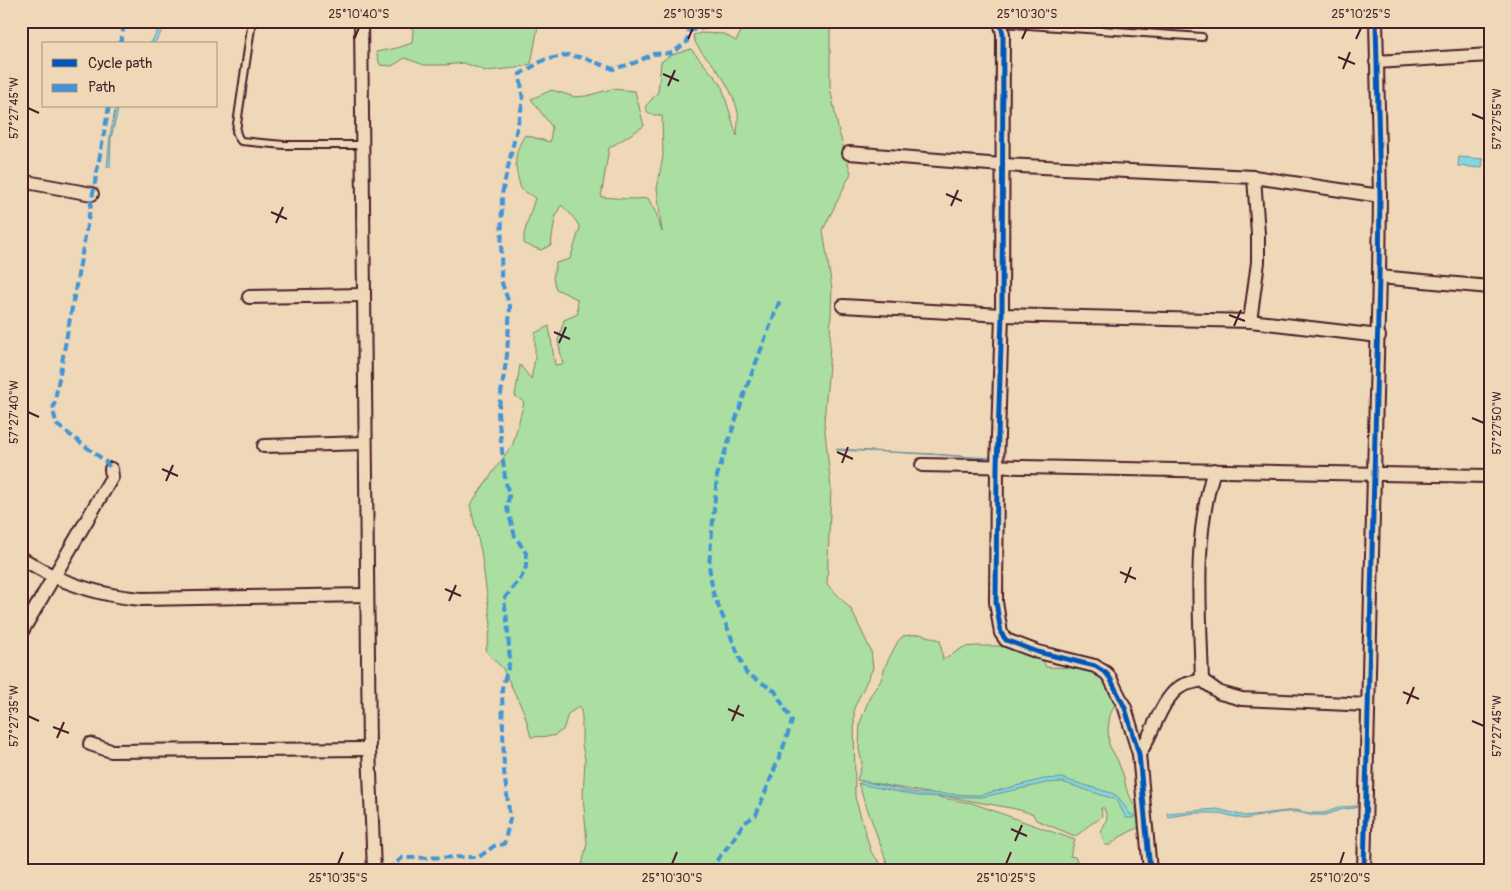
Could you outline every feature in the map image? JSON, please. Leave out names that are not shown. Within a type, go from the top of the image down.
[{"type":"street","points":[[361,21],[369,749],[374,870]]},
{"type":"street","points":[[1364,870],[1380,277],[1376,21]]},
{"type":"street","points":[[1001,22],[1003,34],[1002,315],[997,466],[996,602],[1001,633],[1006,640],[1038,652],[1095,666],[1106,673],[1116,688],[1125,708],[1139,754],[1150,870]]},
{"type":"street","points":[[1376,62],[1490,55]]},
{"type":"street","points":[[849,153],[1002,165],[1254,177],[1380,196]]},
{"type":"street","points":[[1250,321],[1258,262],[1254,177]]},
{"type":"street","points":[[21,181],[92,194]]},
{"type":"street","points":[[1380,277],[1490,287]]},
{"type":"street","points":[[249,297],[364,296]]},
{"type":"street","points":[[843,306],[1002,315],[1250,321],[1378,336]]},
{"type":"street","points":[[264,446],[365,443]]},
{"type":"street","points":[[922,464],[1488,476]]},
{"type":"street","points":[[21,633],[112,477],[111,469]]},
{"type":"street","points":[[1202,680],[1200,550],[1202,517],[1214,470]]},
{"type":"street","points":[[21,558],[54,577],[100,593],[120,597],[142,599],[367,595]]},
{"type":"street","points":[[1139,754],[1145,746],[1158,718],[1178,688],[1202,680],[1220,692],[1242,699],[1368,705]]},
{"type":"street","points":[[90,744],[112,751],[369,749]]},
{"type":"lane","points":[[252,21],[236,131],[241,141],[284,145],[362,144]]},
{"type":"lane","points":[[1001,22],[1202,37]]},
{"type":"green space","points":[[402,21],[539,21],[531,64],[516,68],[486,71],[464,63],[424,65],[405,58],[392,66],[380,65],[376,52],[412,43],[413,29]]},
{"type":"green space","points":[[830,21],[830,87],[838,128],[851,173],[823,230],[832,289],[829,365],[824,422],[831,488],[827,584],[851,609],[871,651],[873,668],[854,708],[855,797],[871,852],[886,870],[581,870],[587,843],[583,796],[585,759],[582,745],[580,706],[568,714],[563,730],[553,736],[531,737],[524,712],[503,669],[486,651],[491,625],[481,551],[470,505],[513,444],[524,402],[515,396],[520,365],[531,379],[535,359],[535,333],[549,326],[555,365],[563,364],[558,341],[564,320],[578,314],[577,299],[556,289],[553,278],[556,263],[570,259],[580,228],[572,215],[561,205],[555,217],[551,245],[541,250],[524,244],[524,234],[535,198],[521,189],[517,175],[516,155],[525,135],[550,142],[552,127],[531,99],[552,90],[575,97],[612,89],[635,91],[644,126],[609,148],[601,197],[648,198],[657,215],[662,232],[657,188],[663,156],[662,116],[649,114],[645,107],[658,92],[661,62],[669,56],[691,49],[721,84],[737,136],[738,113],[733,96],[720,74],[700,50],[693,35],[701,33],[724,34],[736,41],[746,22]]},
{"type":"green space","points":[[920,634],[940,640],[943,660],[964,647],[1001,646],[1040,655],[1046,667],[1077,668],[1086,663],[1105,665],[1113,670],[1112,682],[1116,702],[1110,715],[1108,729],[1109,745],[1117,759],[1126,788],[1136,809],[1139,827],[1120,837],[1110,845],[1105,845],[1101,833],[1107,818],[1104,808],[1101,808],[1102,816],[1097,821],[1075,836],[1036,820],[1033,814],[1016,809],[857,780],[862,764],[859,749],[860,723],[870,696],[881,680],[886,664],[898,641],[903,636]]},
{"type":"green space","points":[[858,783],[972,803],[1075,840],[1070,856],[1075,857],[1085,870],[900,870],[888,866]]},
{"type":"water","points":[[156,21],[158,21],[158,25],[161,27],[167,21],[170,21],[155,42],[151,42],[159,29],[156,26]]},
{"type":"water","points":[[116,108],[118,108],[111,138],[110,167],[107,167],[110,136]]},
{"type":"water","points":[[1459,157],[1483,159],[1482,168],[1458,166]]},
{"type":"water","points":[[837,449],[887,452],[836,450]]},
{"type":"water","points":[[960,456],[993,458],[981,459]]},
{"type":"water","points":[[1061,778],[1114,794],[1130,814],[1136,816],[1135,818],[1126,818],[1117,800],[1062,782],[1046,783],[983,797],[919,796],[860,784],[862,781],[916,793],[980,795],[1044,779]]},
{"type":"water","points":[[1357,806],[1356,808],[1343,809],[1326,815],[1283,812],[1244,819],[1219,813],[1194,813],[1168,817],[1167,813],[1217,809],[1245,816],[1295,810],[1324,813],[1341,807]]},
{"type":"marked path","points":[[120,42],[125,21]]},
{"type":"marked path","points":[[388,870],[402,858],[479,857],[494,846],[504,844],[510,819],[504,771],[502,688],[510,661],[504,599],[521,578],[526,567],[526,553],[515,536],[507,508],[509,496],[505,478],[498,413],[507,355],[510,306],[501,280],[502,194],[523,101],[520,74],[544,60],[568,55],[584,58],[613,69],[634,63],[653,54],[672,53],[687,42],[689,31],[737,21]]},
{"type":"marked path","points":[[109,108],[53,411],[57,425],[105,461],[111,469]]},
{"type":"marked path","points":[[709,870],[743,824],[756,815],[792,721],[775,691],[746,673],[713,593],[709,565],[717,476],[747,386],[780,300]]},
{"type":"cycle path","points":[[1000,21],[1003,34],[1002,315],[997,466],[996,602],[1001,633],[1006,640],[1038,652],[1095,666],[1110,678],[1125,708],[1139,754],[1150,870]]},
{"type":"cycle path","points":[[1364,870],[1379,277],[1380,196],[1376,21]]}]
